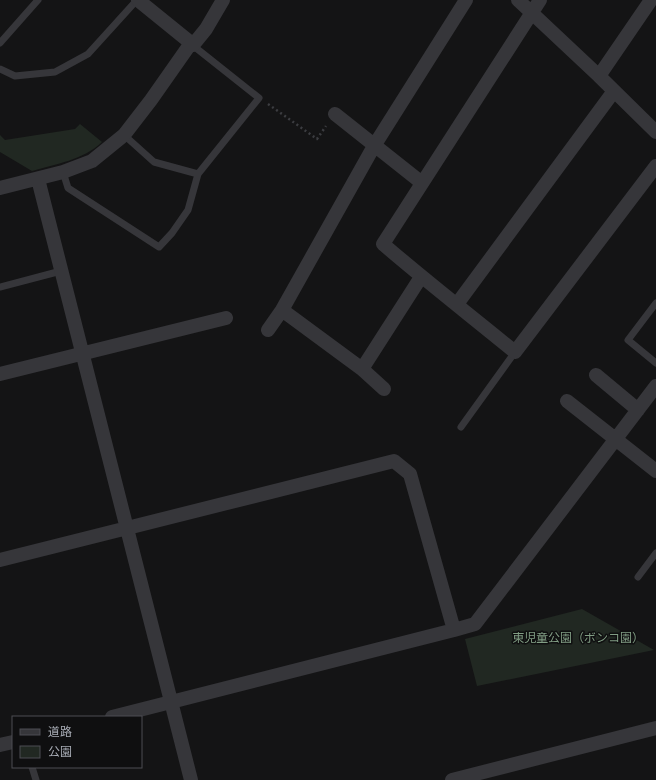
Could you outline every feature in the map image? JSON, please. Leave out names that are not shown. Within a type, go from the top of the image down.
[{"type":"street","points":[[137,0],[192,44]]},
{"type":"street","points":[[0,188],[64,172],[92,161],[124,135],[192,44],[206,29],[222,0]]},
{"type":"street","points":[[268,330],[282,310],[374,146],[466,0]]},
{"type":"street","points":[[518,0],[656,132]]},
{"type":"street","points":[[540,0],[383,244],[421,277],[457,304],[515,352],[656,166]]},
{"type":"street","points":[[599,76],[652,0]]},
{"type":"street","points":[[457,304],[614,91]]},
{"type":"street","points":[[335,114],[422,183]]},
{"type":"street","points":[[38,179],[191,780]]},
{"type":"street","points":[[362,369],[421,277]]},
{"type":"street","points":[[282,310],[362,369],[384,389]]},
{"type":"street","points":[[0,374],[226,318]]},
{"type":"street","points":[[596,376],[638,410]]},
{"type":"street","points":[[116,716],[475,624],[656,386]]},
{"type":"street","points":[[567,401],[656,471]]},
{"type":"street","points":[[0,560],[394,461],[410,474],[454,630]]},
{"type":"street","points":[[452,780],[484,776],[656,728]]},
{"type":"street","points":[[0,745],[12,742]]},
{"type":"lane","points":[[0,43],[38,0]]},
{"type":"lane","points":[[0,69],[15,76],[55,72],[88,54],[137,0]]},
{"type":"lane","points":[[64,172],[68,188],[159,247],[172,233],[188,210],[198,174],[259,98],[192,44]]},
{"type":"lane","points":[[124,135],[154,162],[198,174]]},
{"type":"lane","points":[[0,286],[61,271]]},
{"type":"lane","points":[[656,303],[628,340],[656,362]]},
{"type":"lane","points":[[461,427],[515,352]]},
{"type":"lane","points":[[638,577],[656,553]]},
{"type":"lane","points":[[32,768],[36,780]]},
{"type":"path","points":[[259,98],[317,139],[335,114]]},
{"type":"green space","points":[[80,124],[102,142],[95,148],[69,161],[32,171],[0,152],[0,135],[5,140],[75,129]]},
{"type":"green space","name":"東児童公園（ボンコ園）","points":[[582,609],[654,650],[477,686],[465,639]]}]
